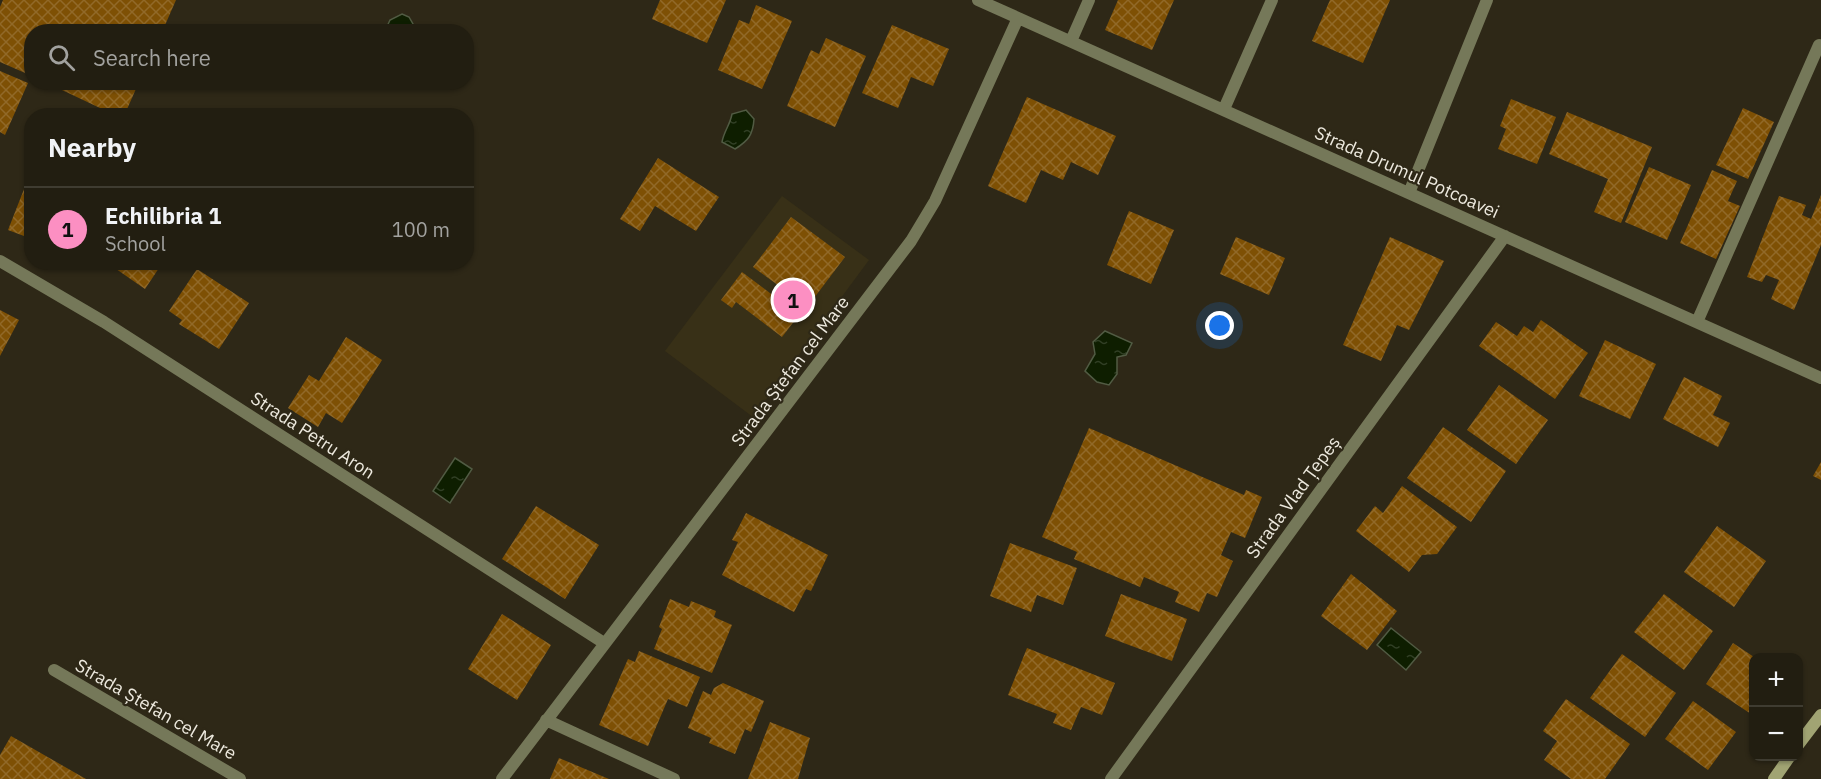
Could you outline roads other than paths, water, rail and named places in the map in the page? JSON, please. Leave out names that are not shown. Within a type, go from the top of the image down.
[{"type":"main road","points":[[1803,739],[1821,714]]},
{"type":"main road","points":[[1774,779],[1787,761]]},
{"type":"street","name":"Strada Drumul Potcoavei","points":[[978,0],[1821,378]]},
{"type":"street","points":[[1071,41],[1089,0]]},
{"type":"street","points":[[1224,109],[1272,0]]},
{"type":"street","points":[[1409,193],[1487,0]]},
{"type":"street","name":"Strada Ștefan cel Mare","points":[[502,779],[911,241],[935,201],[1018,18]]},
{"type":"street","points":[[1697,322],[1819,45]]},
{"type":"street","name":"Strada Vlad Țepeș","points":[[1111,779],[1505,236]]},
{"type":"street","name":"Strada Petru Aron","points":[[0,261],[104,322],[604,644]]},
{"type":"street","name":"Strada Ștefan cel Mare","points":[[54,670],[240,779]]},
{"type":"street","points":[[546,720],[674,779]]},
{"type":"water","points":[[402,14],[409,17],[413,24],[388,24],[390,20]]},
{"type":"water","points":[[746,110],[754,119],[751,133],[735,149],[722,142],[723,138],[732,114]]},
{"type":"water","points":[[1105,331],[1132,343],[1126,355],[1117,357],[1117,374],[1109,385],[1097,382],[1085,371],[1095,354],[1093,342]]},
{"type":"water","points":[[455,458],[472,469],[450,503],[433,491]]},
{"type":"water","points":[[1391,628],[1421,652],[1406,670],[1377,645]]},
{"type":"place","name":"Echilibria 1","points":[[793,300]]}]
